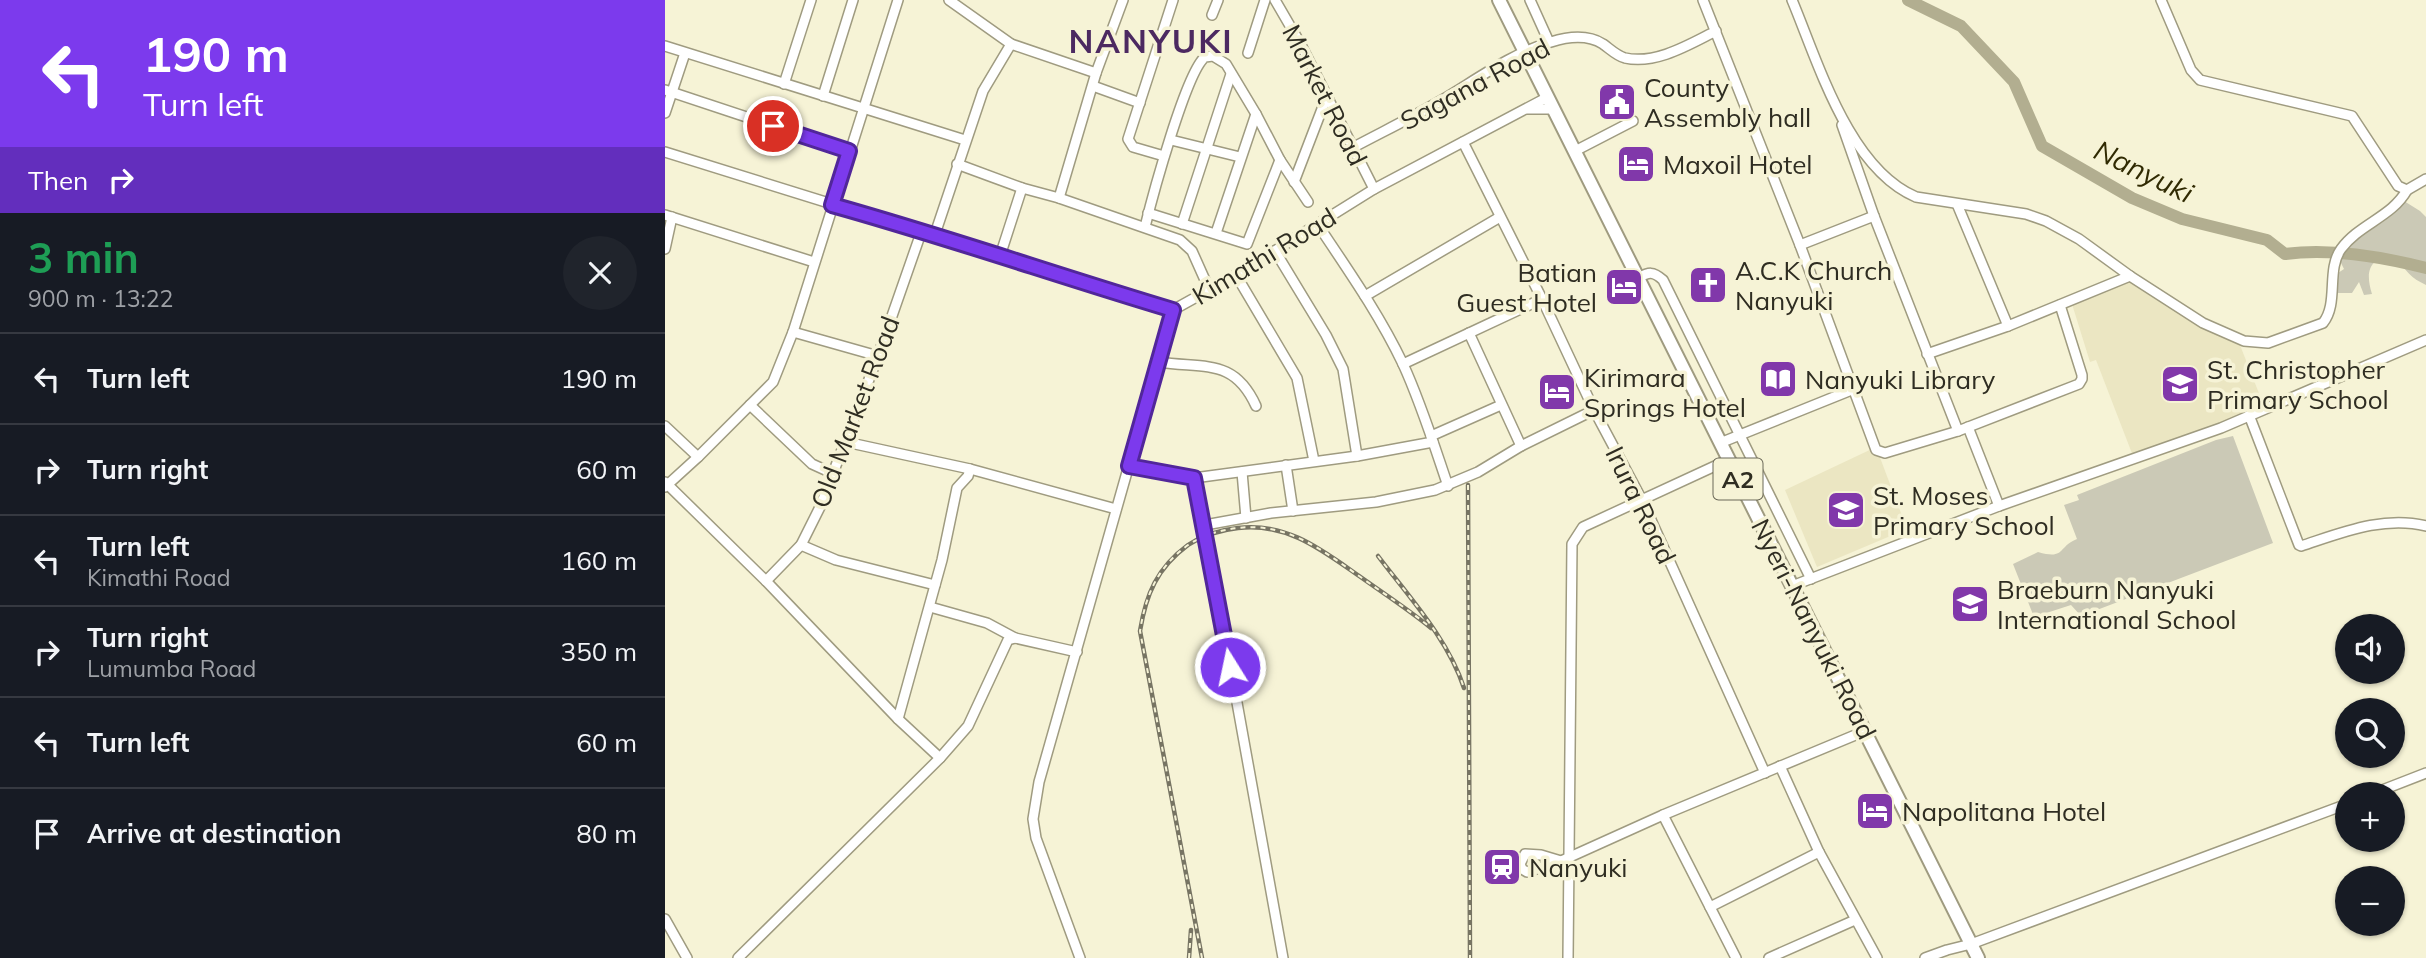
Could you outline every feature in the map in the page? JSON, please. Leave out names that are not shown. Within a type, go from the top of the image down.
[{"type":"highway","name":"Nyeri-Nanyuki Road","points":[[1499,0],[1978,958]]},
{"type":"street","points":[[784,84],[811,0]]},
{"type":"street","points":[[823,96],[853,0]]},
{"type":"street","points":[[898,0],[793,332],[773,382],[666,485],[767,581],[898,719],[940,758]]},
{"type":"street","points":[[949,0],[1011,44],[1096,73]]},
{"type":"street","points":[[1059,198],[1096,73],[1123,0]]},
{"type":"street","points":[[1164,156],[1133,146],[1129,142],[1173,0]]},
{"type":"street","points":[[1212,15],[1218,0]]},
{"type":"street","points":[[1248,53],[1265,0]]},
{"type":"street","name":"Market Road","points":[[1275,0],[1374,189]]},
{"type":"street","points":[[1529,0],[1549,42]]},
{"type":"street","points":[[1703,0],[1800,245],[1874,445],[1881,453],[1958,431],[2081,382],[2080,368],[2060,305]]},
{"type":"street","points":[[1793,0],[1839,114],[1874,216],[1958,431]]},
{"type":"street","points":[[2161,0],[2191,70],[2200,80],[2352,116],[2398,186],[2407,190]]},
{"type":"street","name":"Sagana Road","points":[[1352,148],[1426,110],[1525,52],[1549,42],[1568,38],[1589,39],[1597,41],[1622,58],[1647,58],[1667,54],[1716,31]]},
{"type":"street","points":[[935,234],[965,140],[988,80],[1011,44]]},
{"type":"street","points":[[665,46],[965,140]]},
{"type":"street","points":[[665,113],[669,92],[685,53]]},
{"type":"street","points":[[1145,228],[1164,156],[1194,72],[1201,60],[1213,56],[1226,64],[1280,160],[1308,202]]},
{"type":"street","points":[[1182,224],[1231,74]]},
{"type":"street","points":[[1093,86],[1140,103]]},
{"type":"street","points":[[669,92],[849,151]]},
{"type":"street","points":[[1294,182],[1327,96]]},
{"type":"street","name":"Kimathi Road","points":[[665,152],[1173,310],[1236,275],[1374,189],[1528,109],[1551,103]]},
{"type":"street","points":[[1216,233],[1256,114]]},
{"type":"street","points":[[1839,114],[1874,165],[1902,189],[1916,197],[2027,214],[2046,221],[2079,239],[2130,276],[2223,334],[2260,344],[2293,336],[2323,323],[2328,313],[2336,257],[2341,248],[2360,230],[2396,206],[2407,190],[2426,179]]},
{"type":"street","points":[[1575,150],[1633,121]]},
{"type":"street","points":[[1171,140],[1240,158]]},
{"type":"street","name":"Irura Road","points":[[1463,142],[1594,410],[1642,500],[1765,773]]},
{"type":"street","points":[[1149,213],[1249,244],[1280,160]]},
{"type":"street","points":[[957,164],[1174,237],[1192,251],[1209,289]]},
{"type":"street","points":[[1000,256],[1022,188]]},
{"type":"street","points":[[1958,204],[2008,326]]},
{"type":"street","points":[[665,248],[668,216],[814,261]]},
{"type":"street","points":[[1800,245],[1874,216]]},
{"type":"street","points":[[1366,296],[1500,218]]},
{"type":"street","points":[[1318,225],[1366,296],[1403,364],[1448,486]]},
{"type":"street","name":"Old Market Road","points":[[767,581],[801,545],[834,474],[922,230]]},
{"type":"street","points":[[1275,251],[1326,335],[1343,369],[1357,456]]},
{"type":"street","points":[[1638,278],[1650,272],[1663,280],[1811,579]]},
{"type":"street","points":[[1236,275],[1297,378],[1314,461]]},
{"type":"street","points":[[1927,354],[2008,326],[2130,276]]},
{"type":"street","points":[[1403,364],[1542,299]]},
{"type":"street","points":[[1080,958],[1036,838],[1033,819],[1039,782],[1173,310]]},
{"type":"street","points":[[793,332],[878,356]]},
{"type":"street","points":[[1468,333],[1521,446]]},
{"type":"street","points":[[1792,586],[1999,506],[2221,428],[2426,340]]},
{"type":"street","points":[[1159,362],[1222,369],[1244,384],[1257,406]]},
{"type":"street","points":[[1720,443],[1854,389]]},
{"type":"street","points":[[750,405],[812,464],[834,474]]},
{"type":"street","points":[[1129,466],[1194,478],[1357,456],[1432,439],[1501,405]]},
{"type":"street","points":[[1205,525],[1293,511],[1376,502],[1435,491],[1594,410]]},
{"type":"street","points":[[2249,415],[2299,545],[2358,527],[2407,523],[2426,526]]},
{"type":"street","points":[[665,426],[698,457]]},
{"type":"street","points":[[1968,427],[1999,506]]},
{"type":"street","points":[[846,442],[970,469],[1116,509]]},
{"type":"street","points":[[1568,958],[1566,858],[1572,544],[1583,527],[1728,460]]},
{"type":"street","points":[[1286,466],[1293,511]]},
{"type":"street","points":[[898,719],[930,607],[957,488],[968,476],[970,469]]},
{"type":"street","points":[[1242,472],[1246,518]]},
{"type":"street","points":[[1194,478],[1205,525],[1283,958]]},
{"type":"street","points":[[1759,521],[1777,512]]},
{"type":"street","points":[[801,545],[836,561],[935,585]]},
{"type":"street","points":[[930,607],[988,622],[1015,638],[1077,652]]},
{"type":"street","points":[[738,958],[940,758],[968,726],[1004,645],[1015,638]]},
{"type":"street","points":[[1566,858],[1865,731]]},
{"type":"street","points":[[1780,766],[1819,852],[1877,958]]},
{"type":"street","points":[[2404,782],[2426,774]]},
{"type":"street","points":[[1926,958],[1971,944],[2335,808]]},
{"type":"street","points":[[1663,815],[1736,958]]},
{"type":"street","points":[[1710,907],[1819,852]]},
{"type":"street","points":[[665,919],[687,958]]},
{"type":"street","points":[[1769,958],[1855,920]]},
{"type":"shaded area","points":[[2404,201],[2426,217],[2426,285],[2409,274],[2397,256],[2381,258],[2372,266],[2369,278],[2372,294],[2364,295],[2359,282],[2352,293],[2335,293],[2338,273],[2344,269],[2340,261],[2356,238],[2389,217]]},
{"type":"shaded area","name":"St. Christopher Primary School","points":[[2138,278],[2238,340],[2264,406],[2133,456],[2096,360],[2090,362],[2072,304]]},
{"type":"shaded area","points":[[2233,436],[2273,543],[2081,616],[2071,605],[2034,617],[2013,564],[2038,552],[2057,554],[2077,539],[2064,505],[2079,500],[2077,495],[2216,440]]},
{"type":"shaded area","name":"St. Moses Primary School","points":[[1876,447],[1907,529],[1817,567],[1785,490]]},
{"type":"waterway","name":"Nanyuki","points":[[1908,0],[1961,26],[2014,82],[2042,146],[2132,198],[2182,219],[2267,240],[2285,254],[2320,252],[2356,255],[2426,268]]},
{"type":"railway","points":[[1468,485],[1470,958]]},
{"type":"railway","points":[[1202,958],[1140,631],[1146,605],[1161,573],[1177,554],[1206,536],[1238,528],[1273,529],[1319,549],[1431,628]]},
{"type":"railway","points":[[1378,556],[1438,636],[1464,688]]},
{"type":"railway","points":[[1189,958],[1191,930]]},
{"type":"place","name":"County Assembly hall","points":[[1617,102]]},
{"type":"place","name":"Maxoil Hotel","points":[[1636,164]]},
{"type":"place","name":"A.C.K Church Nanyuki","points":[[1708,285]]},
{"type":"place","name":"Batian Guest Hotel","points":[[1624,287]]},
{"type":"place","name":"Nanyuki Library","points":[[1778,379]]},
{"type":"place","name":"St. Christopher Primary School","points":[[2180,384]]},
{"type":"place","name":"Kirimara Springs Hotel","points":[[1557,392]]},
{"type":"place","name":"St. Moses Primary School","points":[[1846,510]]},
{"type":"place","name":"Braeburn Nanyuki International School","points":[[1970,604]]},
{"type":"place","name":"Napolitana Hotel","points":[[1875,811]]},
{"type":"place","name":"Nanyuki","points":[[1502,867]]},
{"type":"district","name":"NANYUKI","points":[[1151,40]]},
{"type":"route","points":[[773,126],[849,151],[832,205],[935,234],[1086,285],[1173,310],[1129,466],[1194,478],[1230,667]]}]
